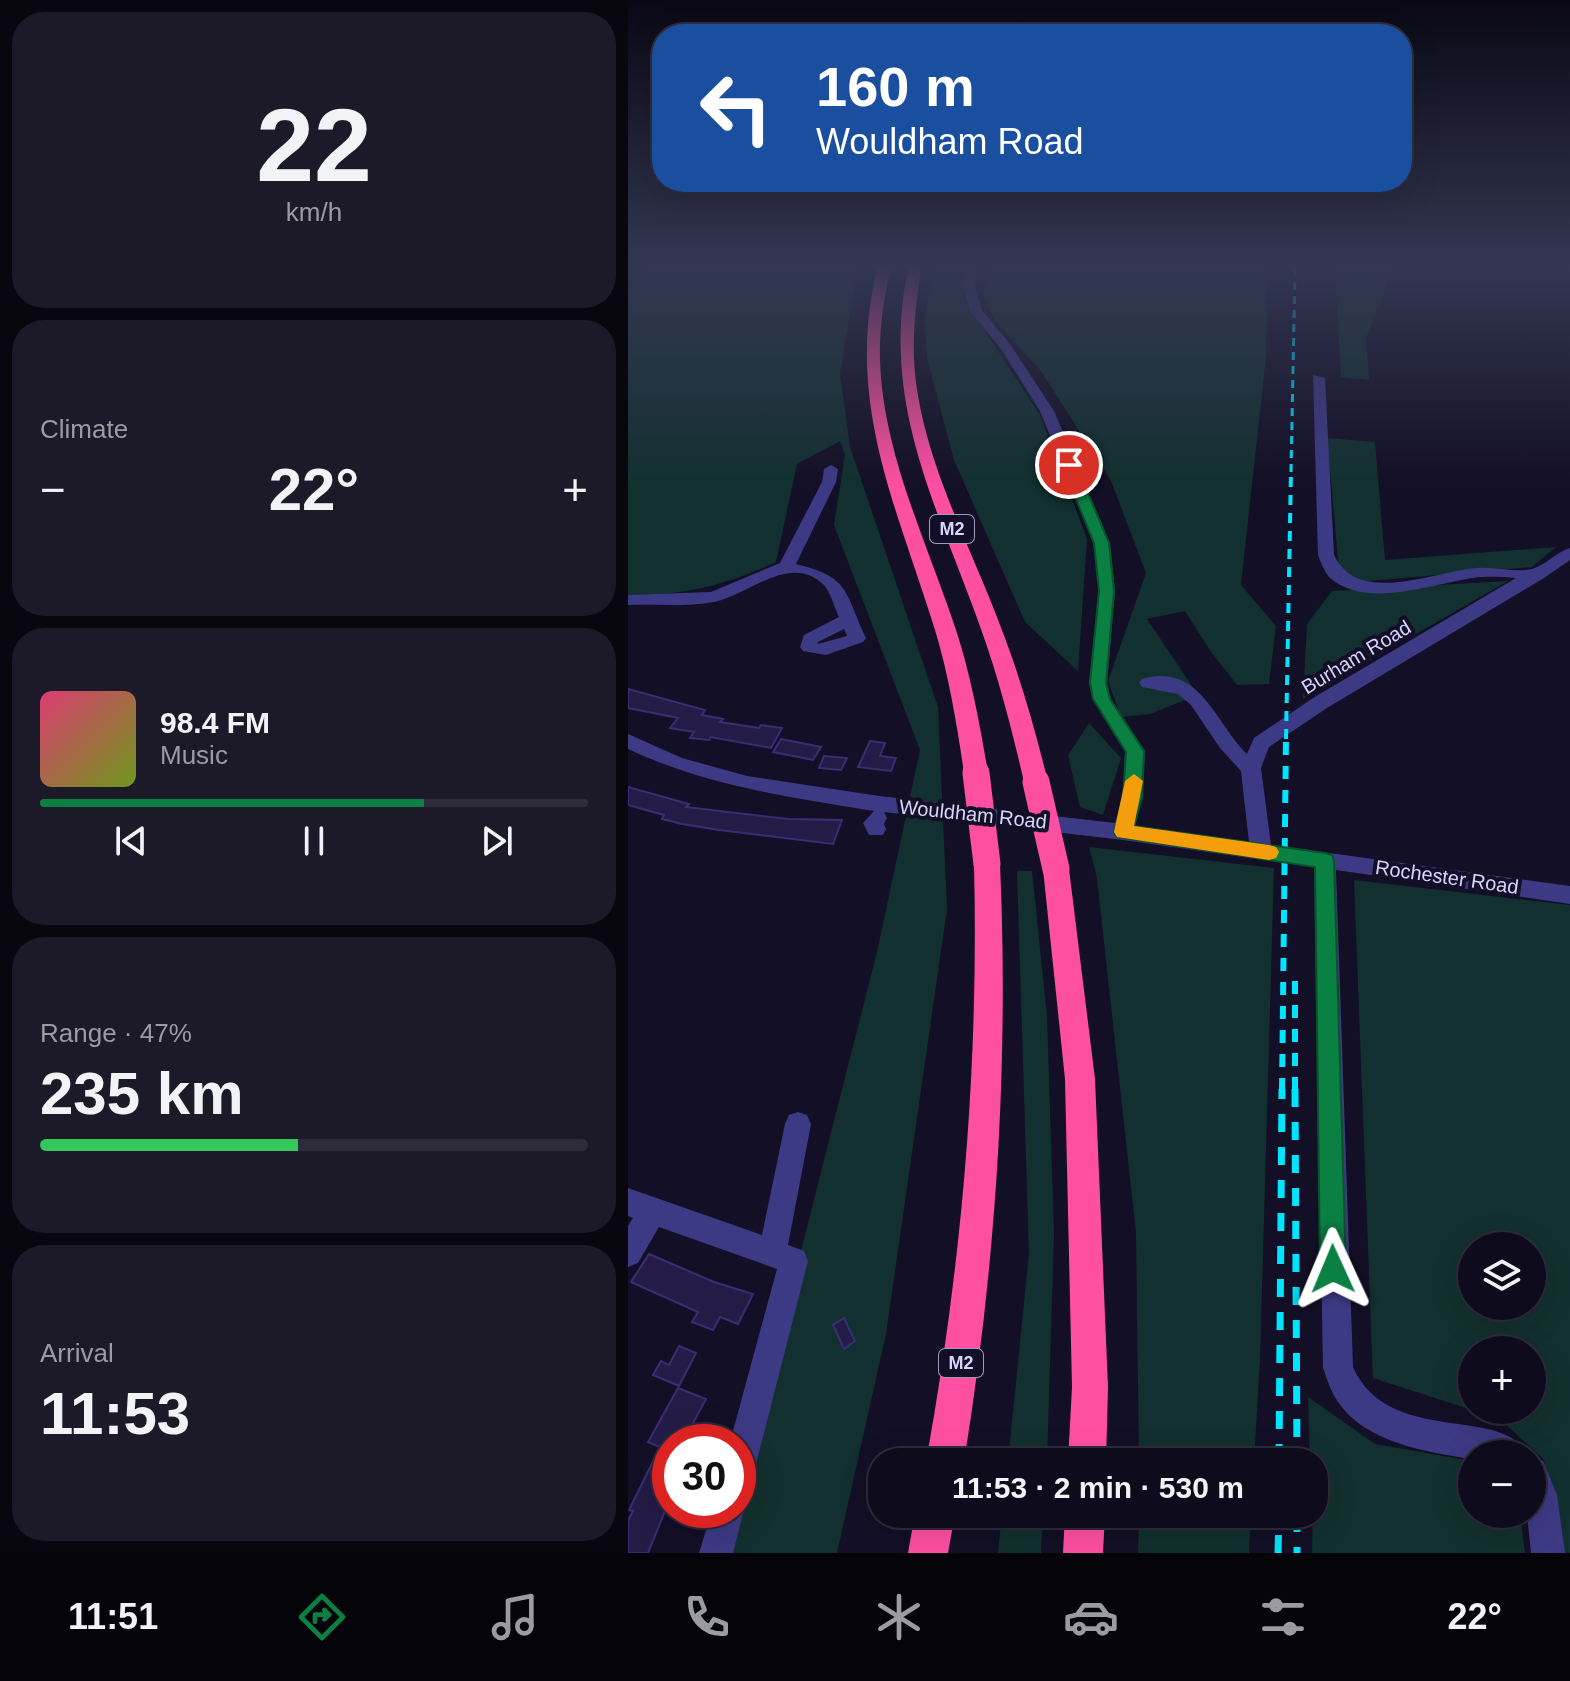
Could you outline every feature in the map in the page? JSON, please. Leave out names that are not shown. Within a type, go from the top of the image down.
[{"type":"highway","name":"M2","points":[[871,341],[876,409],[890,465],[963,694],[987,864],[992,968],[981,1195],[957,1395],[948,1448]]},
{"type":"highway","name":"M2","points":[[905,341],[914,414],[940,498],[1021,716],[1056,869],[1080,1079],[1090,1387],[1088,1448]]},
{"type":"highway","points":[[928,1553],[932,1528]]},
{"type":"highway","points":[[1083,1553],[1084,1528]]},
{"type":"street","points":[[1001,341],[1047,411],[1102,543],[1107,591],[1098,683],[1102,699],[1135,751],[1133,797],[1123,832]]},
{"type":"street","points":[[1318,378],[1326,555],[1328,569],[1337,578],[1366,589],[1479,573],[1538,574]]},
{"type":"street","points":[[786,567],[829,482],[831,469]]},
{"type":"street","name":"Burham Road","points":[[1251,768],[1261,743],[1296,719],[1570,553]]},
{"type":"street","points":[[628,600],[712,597],[786,567],[820,575],[832,583],[849,619]]},
{"type":"street","points":[[1148,683],[1167,681],[1197,698],[1239,761],[1251,768],[1261,851]]},
{"type":"street","name":"Wouldham Road","points":[[628,741],[690,768],[747,783],[879,804],[1123,832],[1325,861]]},
{"type":"street","points":[[1325,861],[1338,1370],[1356,1402],[1388,1422],[1410,1433],[1458,1441]]},
{"type":"street","name":"Rochester Road","points":[[1325,861],[1570,895]]},
{"type":"street","points":[[748,1424],[783,1258],[798,1124]]},
{"type":"street","points":[[628,1253],[641,1206],[783,1258]]},
{"type":"street","points":[[716,1553],[723,1528]]},
{"type":"street","points":[[1545,1528],[1548,1553]]},
{"type":"green space","points":[[628,341],[845,341],[840,373],[850,447],[938,707],[947,909],[886,1334],[837,1553],[724,1553],[732,1528],[756,1528],[756,1427],[877,952],[920,750],[834,525],[845,455],[840,441],[797,464],[776,562],[704,588],[668,594],[628,595]]},
{"type":"green space","points":[[926,341],[992,341],[1040,415],[1087,539],[1078,671],[1025,622],[954,460],[927,358]]},
{"type":"green space","points":[[1014,341],[1266,341],[1241,585],[1276,626],[1269,684],[1237,685],[1185,611],[1147,619],[1198,695],[1150,714],[1121,717],[1108,681],[1146,573],[1111,481],[1041,371]]},
{"type":"green space","points":[[1339,341],[1366,341],[1369,380],[1341,377]]},
{"type":"green space","points":[[1327,438],[1375,442],[1385,560],[1556,547],[1532,567],[1356,582],[1339,570]]},
{"type":"green space","points":[[1508,581],[1303,699],[1307,624],[1332,591]]},
{"type":"green space","points":[[1089,723],[1121,758],[1103,815],[1080,807],[1068,755]]},
{"type":"green space","points":[[1089,847],[1274,868],[1255,1448],[1139,1448],[1136,1233],[1097,878]]},
{"type":"green space","points":[[1017,871],[1032,871],[1047,1016],[1054,1234],[1047,1448],[1009,1448],[1029,1253]]},
{"type":"green space","points":[[1354,880],[1570,905],[1570,1553],[1560,1553],[1546,1472],[1546,1440],[1523,1440],[1505,1424],[1546,1424],[1546,1336],[1458,1336],[1458,1405],[1373,1378]]},
{"type":"green space","points":[[1308,1397],[1375,1444],[1458,1459],[1458,1528],[1522,1528],[1525,1553],[1312,1553],[1313,1528],[1328,1528],[1328,1448],[1310,1448]]},
{"type":"green space","points":[[1001,1528],[1042,1528],[1041,1553],[998,1553]]},
{"type":"green space","points":[[1139,1528],[1250,1528],[1249,1553],[1138,1553]]},
{"type":"building","points":[[628,689],[705,710],[702,715],[723,719],[720,722],[782,728],[771,748],[711,737],[709,740],[690,738],[694,732],[670,728],[678,718],[628,708]]},
{"type":"building","points":[[781,739],[821,747],[813,760],[773,752]]},
{"type":"building","points":[[870,741],[885,743],[880,756],[896,758],[891,771],[858,767]]},
{"type":"building","points":[[824,756],[847,758],[841,770],[819,768]]},
{"type":"building","points":[[628,787],[689,804],[686,807],[788,819],[842,820],[833,844],[719,830],[662,819],[664,815],[628,805]]},
{"type":"building","points":[[649,1254],[714,1282],[753,1294],[738,1324],[720,1317],[713,1330],[692,1322],[698,1312],[631,1282]]},
{"type":"building","points":[[844,1318],[855,1341],[844,1349],[833,1325]]},
{"type":"building","points":[[679,1346],[696,1353],[679,1386],[653,1375],[661,1361],[669,1365]]},
{"type":"building","points":[[678,1388],[706,1399],[693,1424],[658,1424]]},
{"type":"building","points":[[652,1463],[652,1528],[658,1528],[648,1553],[628,1553],[628,1521],[633,1511],[629,1510]]},
{"type":"railway","points":[[1291,472],[1294,341]]},
{"type":"railway","points":[[1286,739],[1291,470]]},
{"type":"railway","points":[[1282,1091],[1286,737]]},
{"type":"railway","points":[[1295,981],[1295,1089]]},
{"type":"railway","points":[[1279,1448],[1282,1089]]},
{"type":"railway","points":[[1295,1089],[1297,1448]]},
{"type":"railway","points":[[1278,1553],[1279,1528]]},
{"type":"railway","points":[[1297,1528],[1297,1553]]},
{"type":"slow traffic","points":[[1134,781],[1123,832],[1269,852]]},
{"type":"route","points":[[1069,465],[1102,543],[1107,591],[1098,683],[1102,699],[1135,751],[1133,797],[1123,832],[1325,861],[1333,1269]]}]
